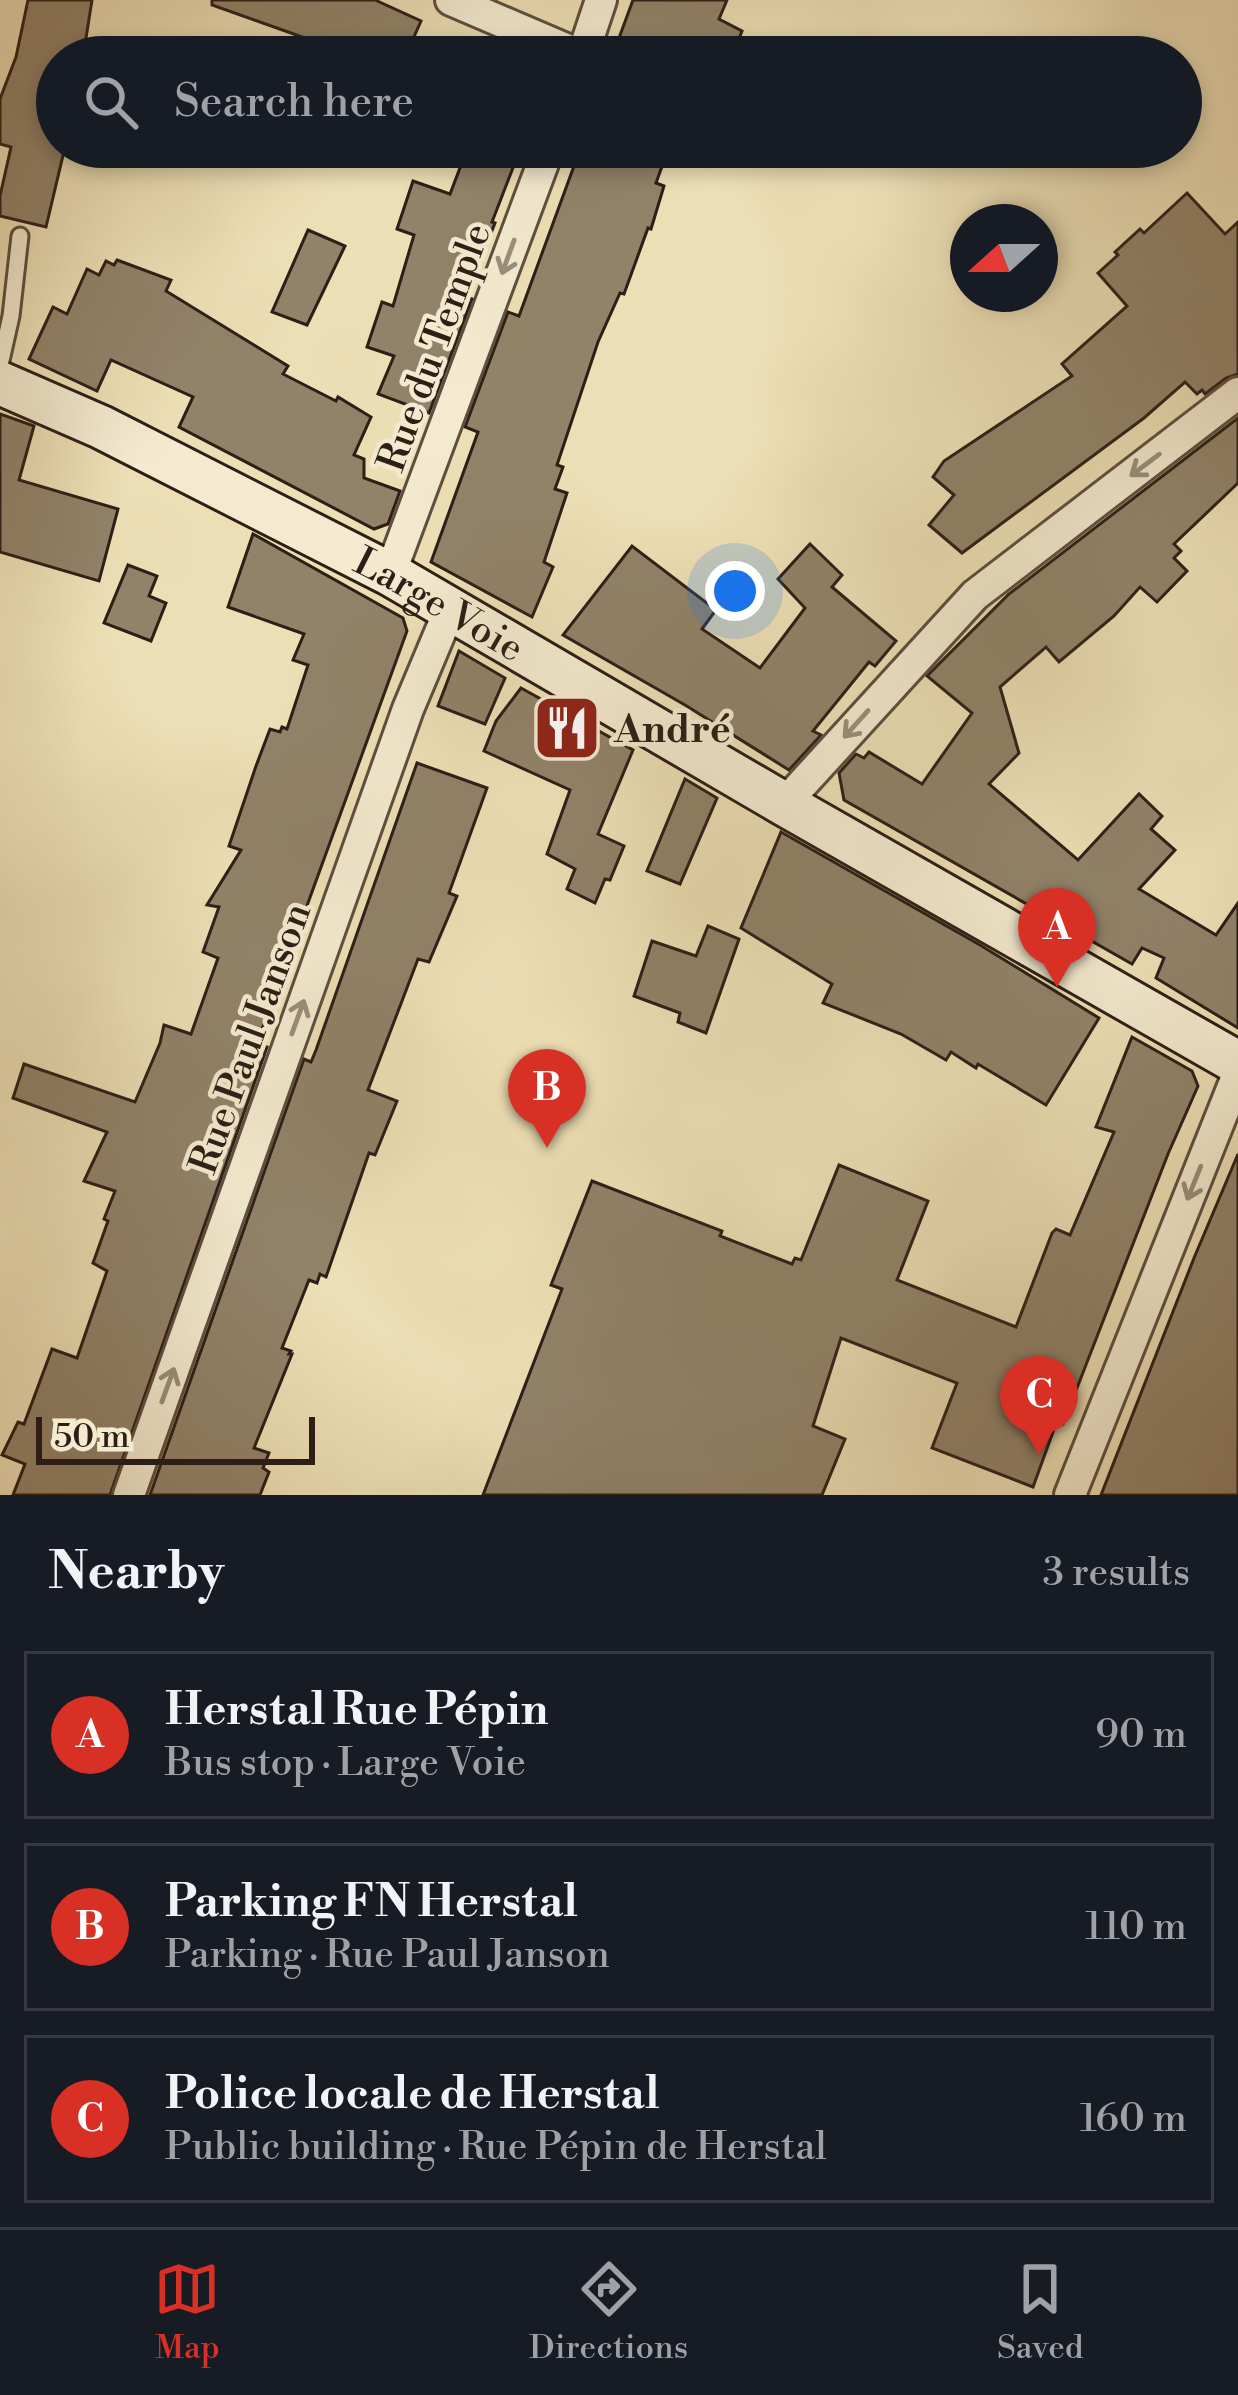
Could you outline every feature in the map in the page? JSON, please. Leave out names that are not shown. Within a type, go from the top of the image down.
[{"type":"street","points":[[451,0],[534,36]]},
{"type":"street","points":[[589,36],[601,0]]},
{"type":"street","name":"Rue du Temple","points":[[391,574],[541,168]]},
{"type":"street","name":"Large Voie","points":[[0,383],[101,427],[391,574],[1238,1063]]},
{"type":"street","points":[[784,804],[974,595],[1238,393]]},
{"type":"street","name":"Rue Paul Janson","points":[[129,1495],[407,709],[450,609]]},
{"type":"street","points":[[1070,1495],[1238,1074]]},
{"type":"lane","points":[[0,365],[20,236]]},
{"type":"building","points":[[28,0],[92,0],[86,36],[36,36],[36,168],[60,168],[46,227],[0,216],[11,147],[0,144],[0,99],[16,57]]},
{"type":"building","points":[[212,0],[375,0],[421,21],[414,36],[299,36],[212,5]]},
{"type":"building","points":[[633,0],[727,0],[719,19],[742,31],[740,36],[620,36]]},
{"type":"building","points":[[460,168],[513,168],[466,297],[472,299],[429,413],[378,394],[394,356],[367,347],[382,302],[393,306],[414,235],[397,229],[413,181],[450,194]]},
{"type":"building","points":[[573,168],[661,168],[656,183],[664,186],[651,229],[598,342],[557,465],[563,467],[555,489],[567,493],[544,562],[553,567],[532,617],[431,562],[478,432],[465,427],[508,312],[519,316]]},
{"type":"building","points":[[1187,193],[1225,234],[1238,222],[1238,374],[1205,394],[1202,390],[1197,394],[1185,382],[1144,418],[962,553],[929,525],[954,495],[933,477],[944,461],[1072,376],[1062,364],[1127,306],[1098,273],[1140,229],[1144,233]]},
{"type":"building","points":[[308,230],[345,246],[307,325],[272,312]]},
{"type":"building","points":[[117,260],[171,280],[166,291],[288,366],[283,374],[371,417],[354,455],[364,459],[364,478],[400,491],[388,524],[374,529],[179,427],[193,397],[111,360],[97,391],[29,359],[53,307],[67,314],[87,269],[99,275],[106,261],[114,265]]},
{"type":"building","points":[[0,414],[34,426],[19,480],[118,509],[99,581],[0,552]]},
{"type":"building","points":[[1238,418],[1238,483],[1174,544],[1181,551],[1174,558],[1187,571],[1157,602],[1140,587],[1114,616],[1059,662],[1046,647],[1000,687],[1019,753],[989,784],[1078,860],[1139,794],[1162,816],[1151,829],[1175,850],[1139,889],[1216,935],[1238,903],[1238,1028],[1156,978],[1164,958],[1142,948],[1132,964],[844,800],[839,773],[856,754],[864,758],[869,752],[922,784],[972,713],[927,676],[1009,594]]},
{"type":"building","points":[[253,534],[403,618],[407,631],[257,1043],[267,1047],[110,1495],[13,1495],[25,1464],[2,1455],[18,1422],[24,1424],[52,1349],[77,1358],[107,1271],[93,1263],[115,1191],[84,1181],[107,1132],[13,1098],[24,1064],[135,1102],[164,1025],[191,1034],[218,958],[203,952],[219,907],[207,905],[241,850],[229,846],[270,729],[287,729],[308,665],[293,660],[304,634],[228,607]]},
{"type":"building","points":[[810,544],[842,575],[832,587],[896,641],[875,666],[869,662],[813,731],[821,735],[789,770],[563,635],[632,546],[716,610],[702,629],[760,668],[805,608],[778,579]]},
{"type":"building","points":[[128,565],[157,576],[149,596],[166,603],[151,641],[104,623]]},
{"type":"building","points":[[459,651],[505,678],[485,724],[438,706]]},
{"type":"building","points":[[521,688],[633,750],[598,834],[624,846],[595,903],[567,889],[575,869],[547,854],[570,790],[484,751],[496,721]]},
{"type":"building","points":[[417,763],[487,788],[449,893],[457,896],[429,962],[418,959],[368,1090],[397,1101],[375,1155],[369,1153],[326,1277],[320,1274],[317,1283],[309,1280],[282,1348],[292,1354],[254,1448],[269,1453],[263,1468],[269,1472],[260,1495],[150,1495],[304,1059],[311,1062],[316,1050]]},
{"type":"building","points":[[685,779],[717,798],[680,884],[647,871]]},
{"type":"building","points":[[781,832],[1099,1018],[1046,1105],[978,1064],[976,1068],[951,1052],[946,1060],[901,1034],[823,1003],[832,984],[741,928]]},
{"type":"building","points":[[708,926],[739,939],[706,1033],[678,1022],[680,1013],[634,996],[652,941],[696,956]]},
{"type":"building","points":[[1132,1037],[1192,1071],[1198,1086],[1063,1424],[1057,1421],[1033,1487],[932,1448],[957,1383],[841,1338],[813,1426],[845,1439],[822,1495],[483,1495],[562,1289],[551,1285],[592,1181],[722,1231],[720,1236],[792,1264],[795,1258],[801,1260],[839,1165],[928,1201],[897,1280],[1016,1327],[1052,1233],[1056,1229],[1070,1235],[1114,1132],[1096,1127]]},
{"type":"building","points":[[1238,1154],[1238,1495],[1101,1495],[1194,1258]]},
{"type":"place","name":"André","points":[[567,728]]},
{"type":"place","name":"Herstal Rue Pépin","points":[[1057,987]]},
{"type":"place","name":"Parking FN Herstal","points":[[547,1148]]},
{"type":"place","name":"Police locale de Herstal","points":[[1039,1455]]}]
